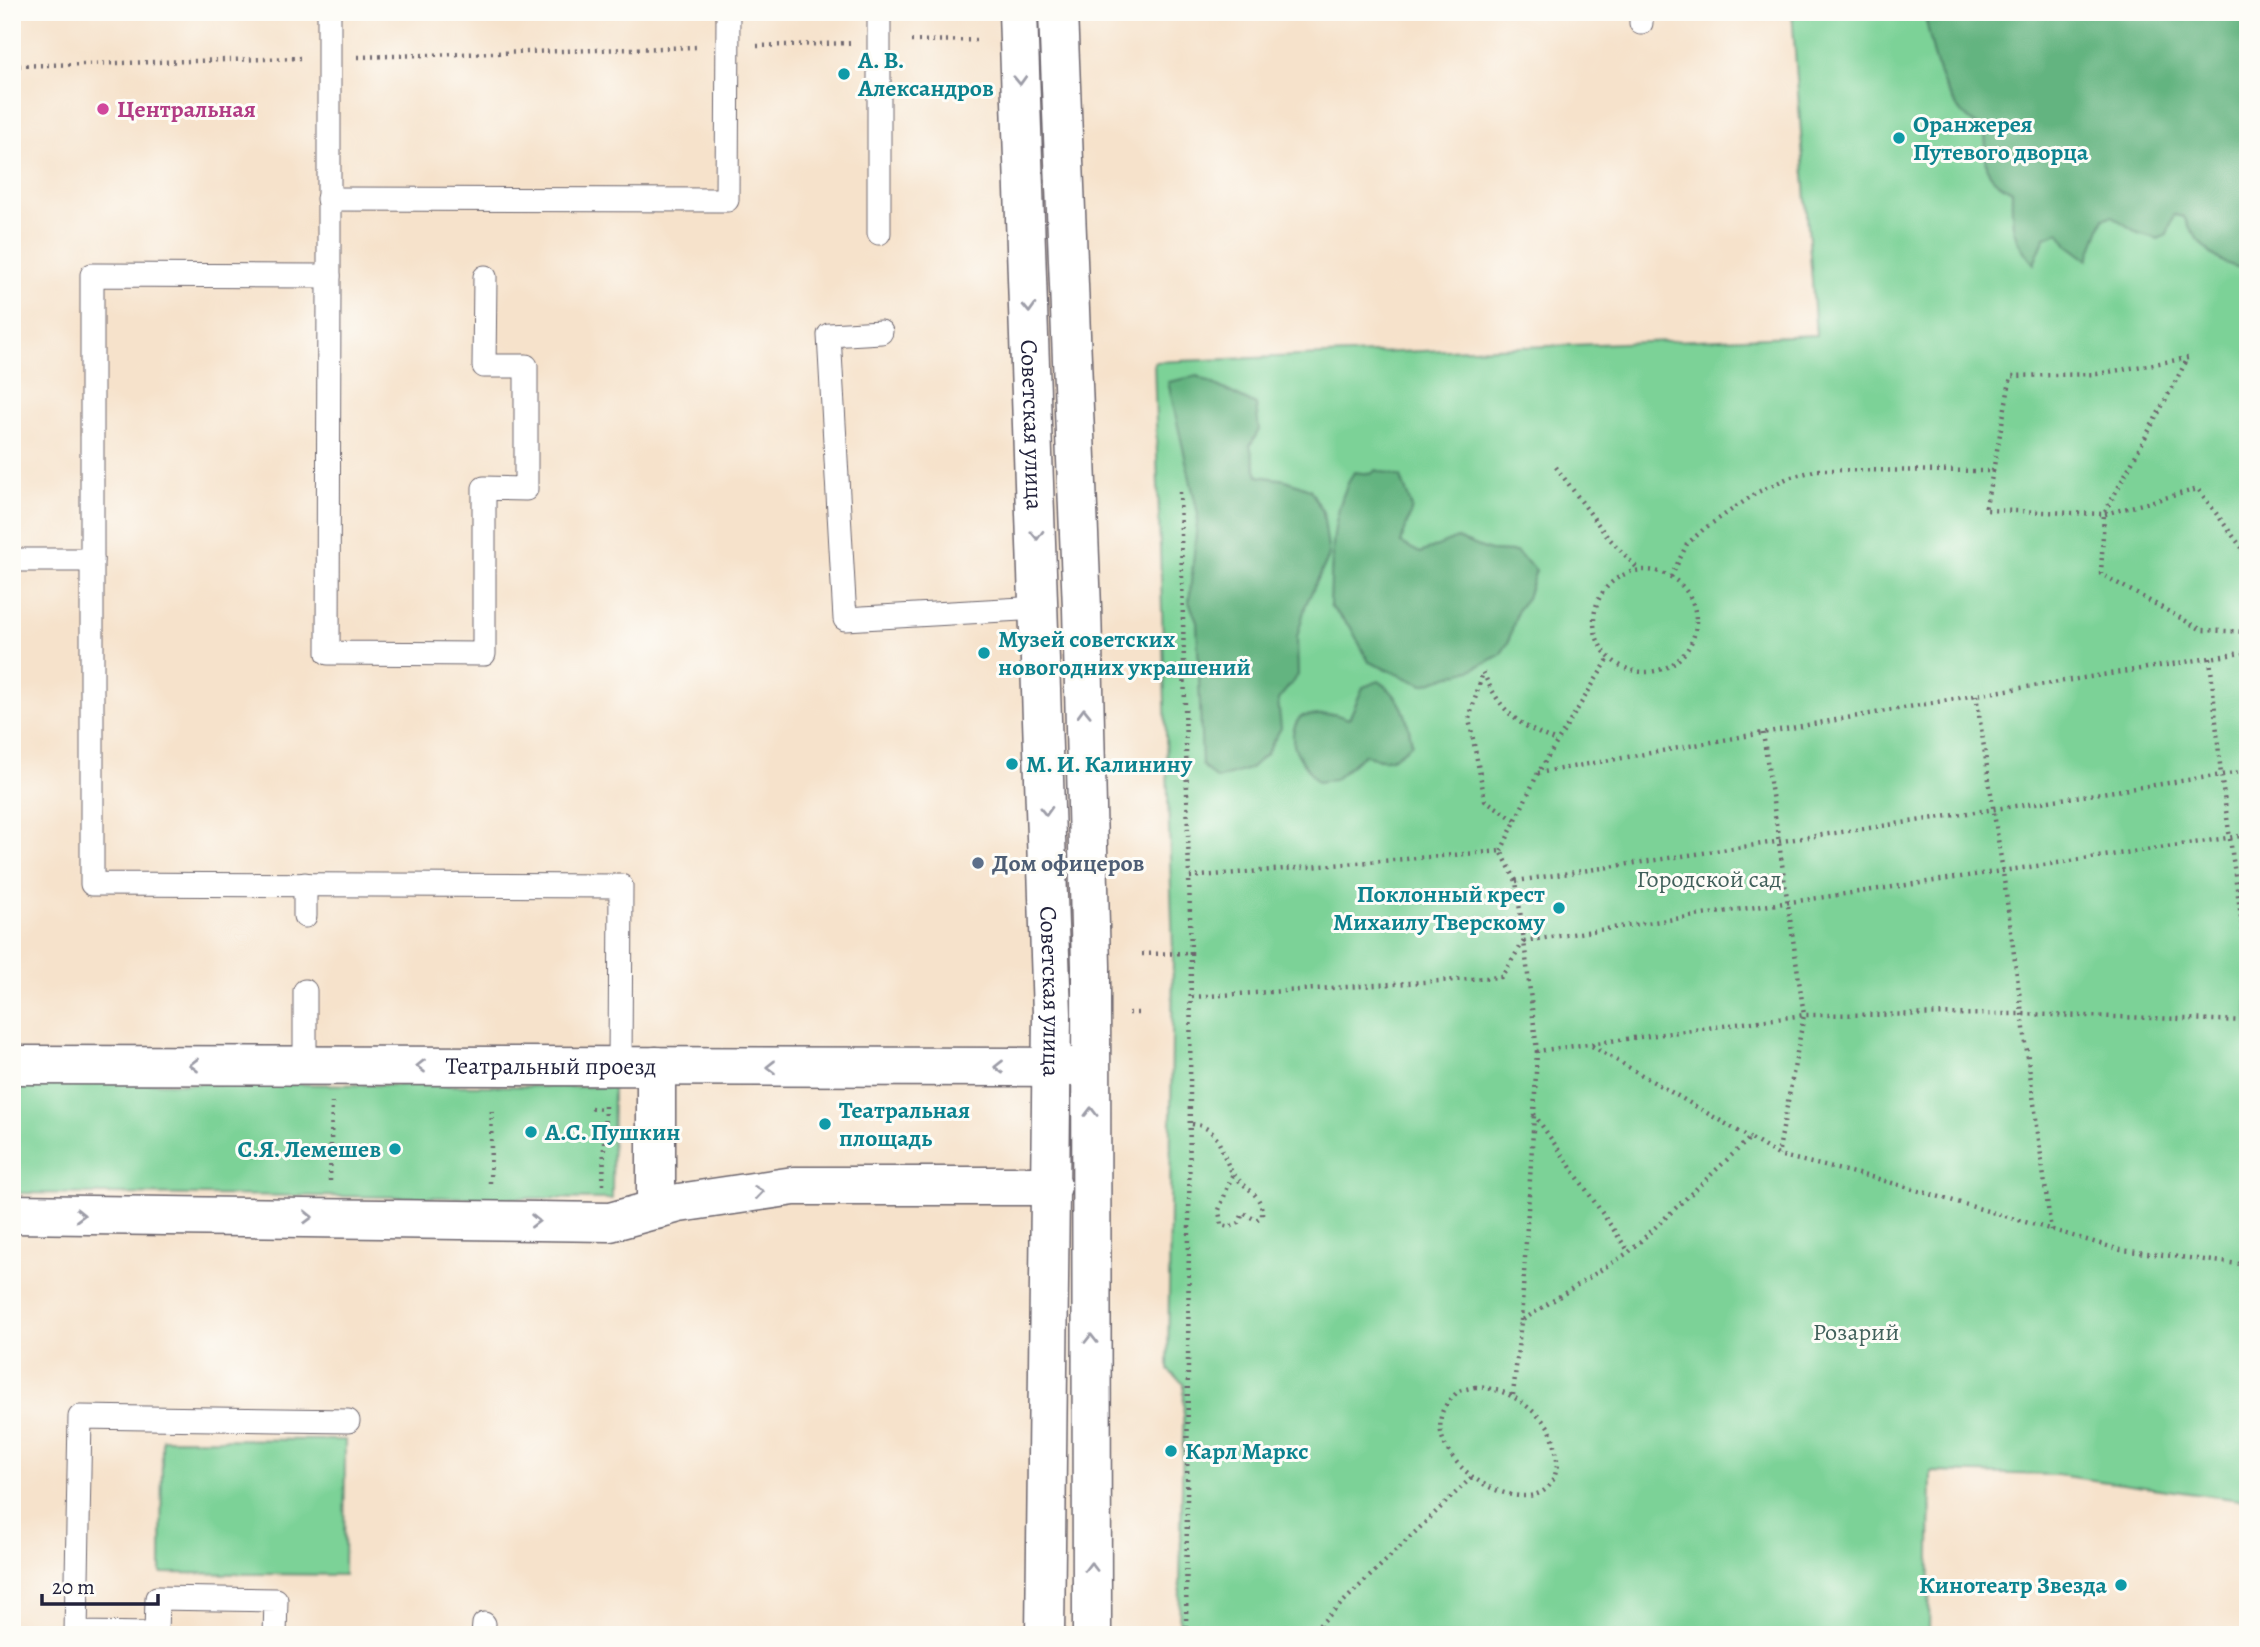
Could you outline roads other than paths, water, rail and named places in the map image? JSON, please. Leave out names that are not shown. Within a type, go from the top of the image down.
[{"type":"main road","name":"Советская улица","points":[[1018,12],[1052,1067],[1045,1635]]},
{"type":"main road","name":"Советская улица","points":[[1058,12],[1082,608],[1091,1068],[1091,1635]]},
{"type":"main road","name":"Театральный проезд","points":[[12,1065],[1091,1068]]},
{"type":"main road","points":[[638,1066],[656,1210]]},
{"type":"main road","points":[[12,1214],[610,1222],[679,1203],[794,1186],[1052,1186]]},
{"type":"lane","points":[[329,12],[328,653],[484,653],[484,488],[526,489],[526,366],[484,366],[485,277]]},
{"type":"lane","points":[[328,199],[727,200],[728,12]]},
{"type":"lane","points":[[879,12],[879,233]]},
{"type":"lane","points":[[329,276],[92,275],[92,884],[621,886],[638,1066]]},
{"type":"lane","points":[[881,332],[829,335],[845,619],[1039,608]]},
{"type":"lane","points":[[12,560],[92,560]]},
{"type":"lane","points":[[305,884],[305,916]]},
{"type":"lane","points":[[305,991],[318,1065]]},
{"type":"lane","points":[[275,1635],[276,1600],[157,1598],[156,1634],[76,1633],[80,1417],[348,1421]]},
{"type":"place","name":"А. В. Александров","points":[[844,74]]},
{"type":"place","name":"Центральная","points":[[103,109]]},
{"type":"place","name":"Оранжерея Путевого дворца","points":[[1899,138]]},
{"type":"place","name":"Музей советских новогодних украшений","points":[[984,653]]},
{"type":"place","name":"М. И. Калинину","points":[[1012,764]]},
{"type":"place","name":"Дом офицеров","points":[[978,863]]},
{"type":"place","name":"Поклонный крест Михаилу Тверскому","points":[[1559,908]]},
{"type":"place","name":"Театральная площадь","points":[[825,1124]]},
{"type":"place","name":"А.С. Пушкин","points":[[531,1132]]},
{"type":"place","name":"С.Я. Лемешев","points":[[395,1149]]},
{"type":"place","name":"Карл Маркс","points":[[1171,1451]]},
{"type":"place","name":"Кинотеатр Звезда","points":[[2121,1585]]},
{"type":"park label","name":"Городской сад","points":[[1709,879]]},
{"type":"park label","name":"Розарий","points":[[1856,1332]]}]
